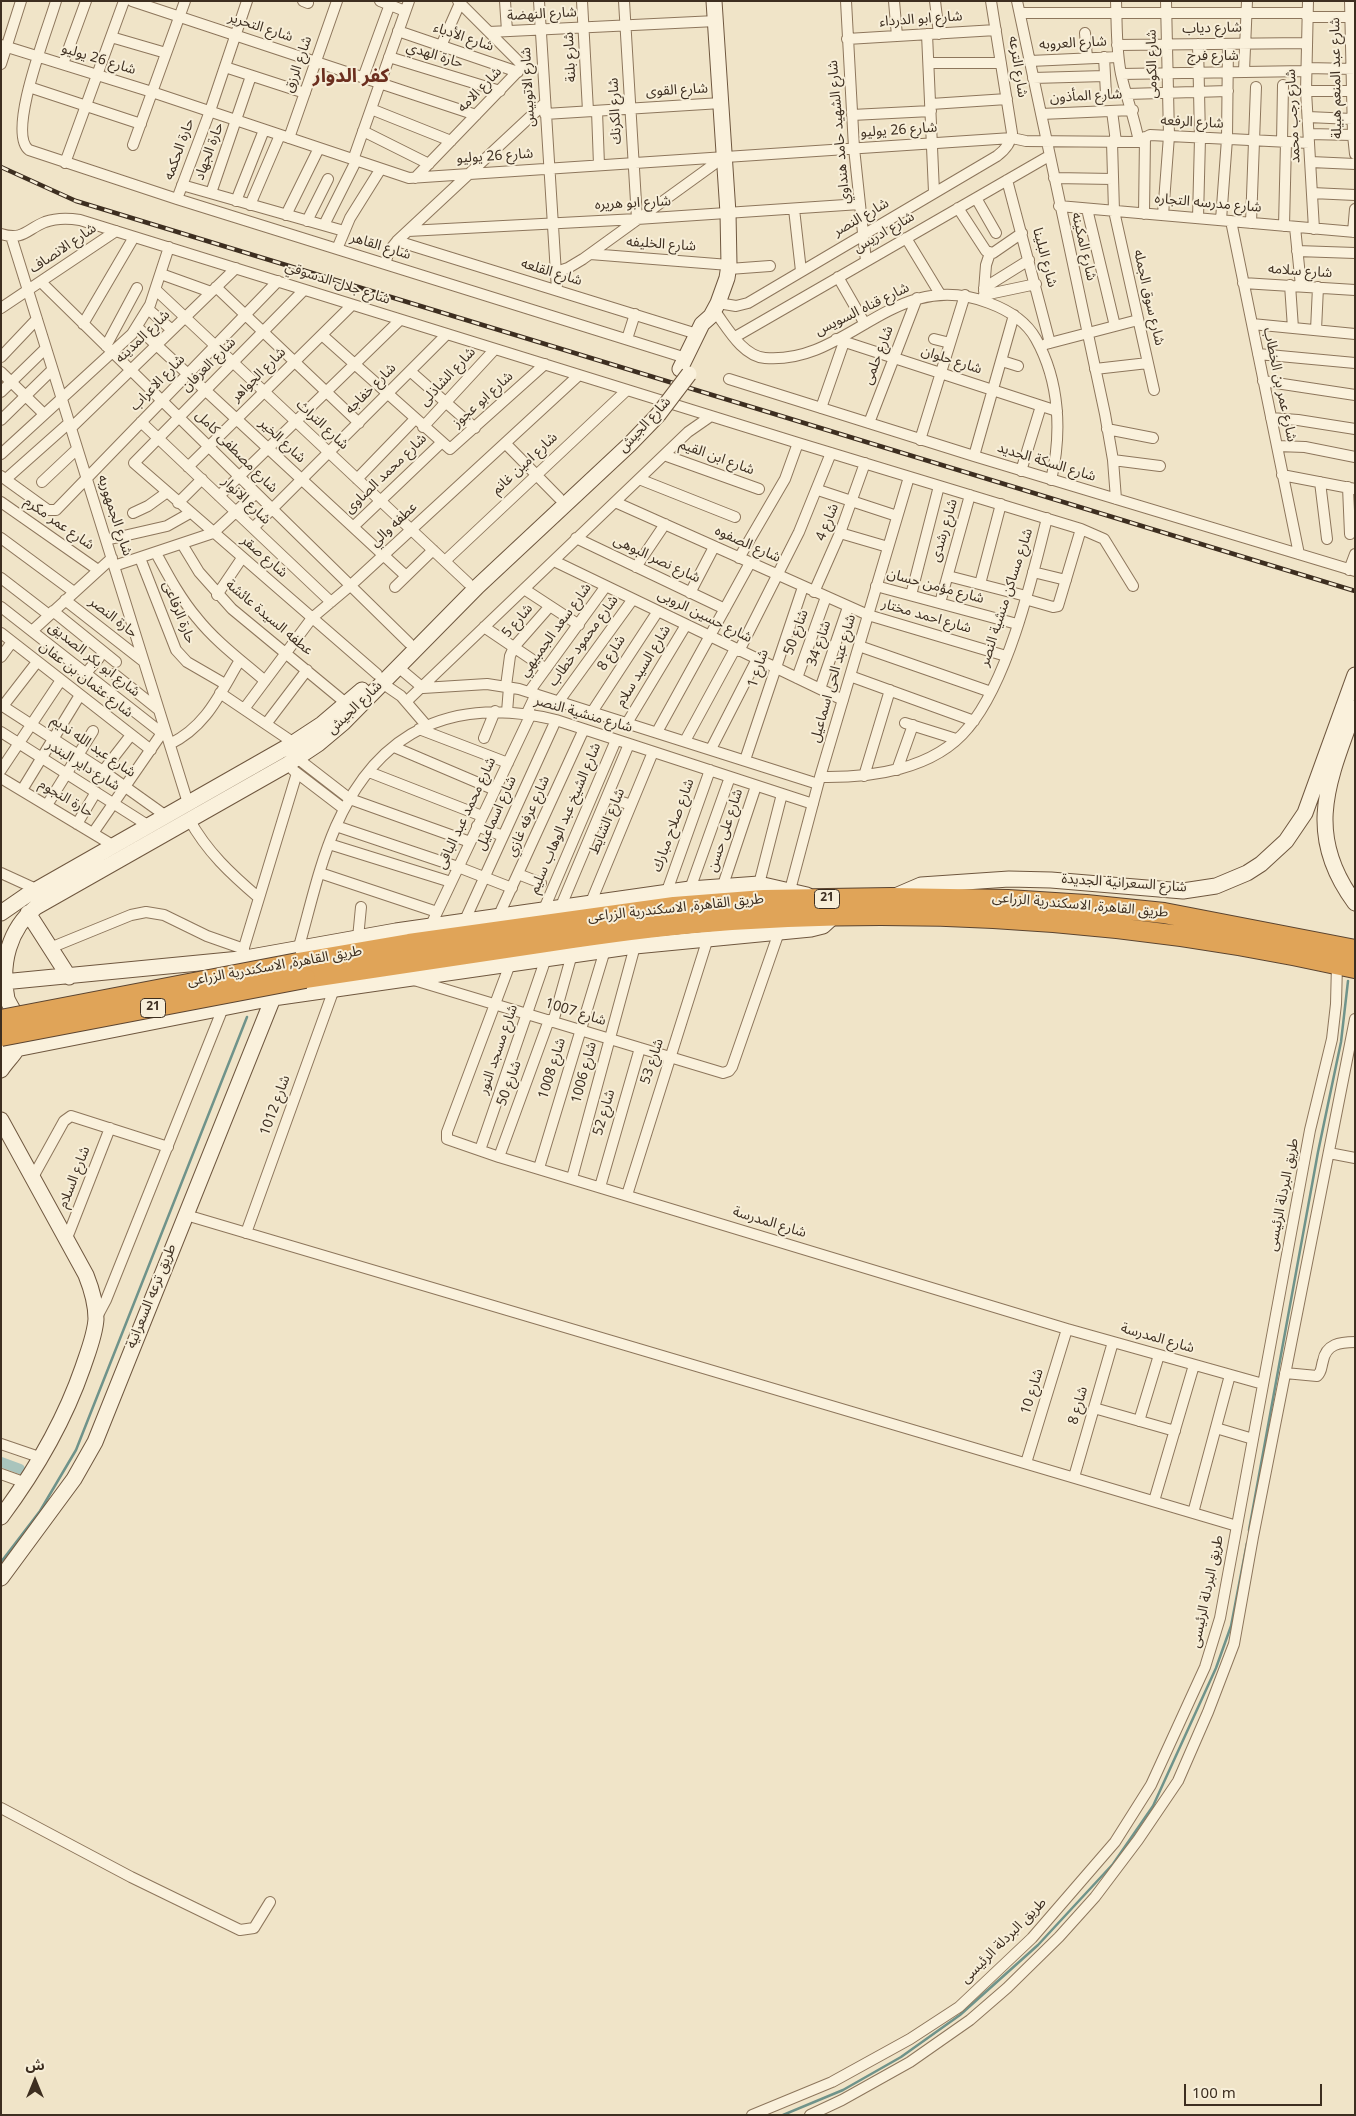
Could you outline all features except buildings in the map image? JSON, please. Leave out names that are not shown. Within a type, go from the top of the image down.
[{"type":"highway","name":"طريق القاهرة, الاسكندرية الزراعى","points":[[1,1020],[409,944],[665,908],[725,902],[891,898],[1008,900],[1086,905],[1164,913],[1355,950]]},
{"type":"highway","name":"طريق القاهرة, الاسكندرية الزراعى","points":[[1,1036],[301,964],[750,919],[834,916],[986,917],[1072,922],[1160,932],[1346,966]]},
{"type":"main road","name":"شارع الجيش","points":[[19,1049],[22,1033],[6,999],[2,956],[5,938],[28,913],[189,819],[293,765],[332,733],[395,664],[629,445],[711,328],[714,310],[729,267],[725,157],[714,1]]},
{"type":"main road","name":"شارع الجيش","points":[[685,367],[703,322],[714,310]]},
{"type":"main road","name":"شارع الجيش","points":[[395,664],[409,643],[468,583],[655,408]]},
{"type":"main road","name":"شارع السعرانية الجديدة","points":[[891,898],[921,885],[1009,879],[1051,880],[1166,890],[1199,889],[1232,880],[1261,864],[1286,841],[1296,828],[1312,798],[1355,676]]},
{"type":"main road","name":"شارع الجيش","points":[[1,913],[36,890],[294,743],[380,679]]},
{"type":"main road","points":[[1355,708],[1330,776],[1324,810],[1327,843],[1331,860],[1346,890],[1355,902]]},
{"type":"main road","points":[[3,982],[69,977],[242,954],[301,964],[358,938],[434,919],[465,920],[667,891],[723,885],[759,884],[790,890],[820,899]]},
{"type":"main road","points":[[28,913],[69,977]]},
{"type":"main road","points":[[1,1052],[272,998],[572,954],[708,938],[817,928],[828,923],[834,916]]},
{"type":"main road","name":"طريق ترعه السعرانية","points":[[1,1578],[74,1479],[95,1442],[272,998]]},
{"type":"main road","points":[[1,1070],[19,1049]]},
{"type":"main road","points":[[1,1120],[67,1238],[91,1288],[95,1302],[96,1320],[74,1393],[42,1458],[1,1517]]},
{"type":"street","points":[[1,64],[4,46],[21,1]]},
{"type":"street","points":[[56,1],[29,87],[141,124]]},
{"type":"street","points":[[63,64],[86,1]]},
{"type":"street","points":[[65,163],[124,1]]},
{"type":"street","name":"شارع التحرير","points":[[132,1],[476,116]]},
{"type":"street","points":[[133,145],[184,1]]},
{"type":"street","name":"حارة الحكمه","points":[[177,199],[210,111],[247,1]]},
{"type":"street","name":"شارع الرزق","points":[[250,205],[304,93],[337,1]]},
{"type":"street","points":[[505,1],[507,32]]},
{"type":"street","name":"شارع الاتوبيس","points":[[539,1],[557,290]]},
{"type":"street","name":"شارع بلنة","points":[[582,1],[599,165]]},
{"type":"street","name":"شارع الكرنك","points":[[624,1],[637,220]]},
{"type":"street","name":"شارع الشهيد حامد هنداوي","points":[[846,1],[854,148],[866,261]]},
{"type":"street","points":[[894,1],[898,36]]},
{"type":"street","points":[[936,1],[939,34]]},
{"type":"street","name":"شارع الترعه","points":[[991,1],[1012,138]]},
{"type":"street","name":"شارع المكينه","points":[[1017,1],[1059,206],[1088,333],[1113,460],[1116,499]]},
{"type":"street","points":[[1116,1],[1117,45],[1121,74],[1142,139],[1144,214]]},
{"type":"street","name":"شارع الكومى","points":[[1163,215],[1169,136],[1166,1]]},
{"type":"street","points":[[1244,71],[1247,1]]},
{"type":"street","name":"شارع رجب محمد","points":[[1308,1],[1306,90],[1314,229]]},
{"type":"street","name":"شارع عبد المنعم هبيلة","points":[[1350,1],[1353,69],[1352,118],[1355,154]]},
{"type":"street","points":[[441,46],[459,2]]},
{"type":"street","name":"شارع الامه","points":[[415,178],[521,68],[520,63],[459,2]]},
{"type":"street","points":[[324,225],[354,161],[407,6],[385,3],[363,78]]},
{"type":"street","points":[[1020,13],[1246,12],[1352,17]]},
{"type":"street","name":"شارع النهضة","points":[[489,32],[716,21]]},
{"type":"street","name":"شارع ابو الدرداء","points":[[847,39],[996,30]]},
{"type":"street","name":"شارع الأدباء","points":[[398,31],[518,72]]},
{"type":"street","points":[[1085,32],[1087,58]]},
{"type":"street","points":[[928,34],[934,192]]},
{"type":"street","points":[[111,37],[166,54]]},
{"type":"street","name":"شارع دياب","points":[[1117,45],[1307,43]]},
{"type":"street","points":[[1198,44],[1200,72],[1198,218]]},
{"type":"street","name":"شارع عمر بن الخطاب","points":[[1228,44],[1226,221],[1252,324],[1299,554]]},
{"type":"street","name":"شارع 26 يوليو","points":[[4,46],[152,92],[404,177],[415,178],[1012,138],[1046,141]]},
{"type":"street","points":[[1104,57],[1106,94]]},
{"type":"street","name":"شارع العروبه","points":[[1030,61],[1118,57]]},
{"type":"street","name":"حارة الهدي","points":[[389,58],[500,91]]},
{"type":"street","points":[[929,63],[1001,62]]},
{"type":"street","points":[[225,67],[304,93]]},
{"type":"street","name":"شارع فرج","points":[[1121,74],[1353,69]]},
{"type":"street","name":"حارة الجهاد","points":[[211,193],[251,76]]},
{"type":"street","points":[[1033,78],[1105,76]]},
{"type":"street","points":[[1283,85],[1284,226]]},
{"type":"street","name":"شارع القاهر","points":[[29,87],[22,128],[23,143],[29,150],[177,199],[627,339],[685,367]]},
{"type":"street","points":[[1251,223],[1256,87]]},
{"type":"street","points":[[1306,90],[1353,91]]},
{"type":"street","points":[[1127,94],[1228,91]]},
{"type":"street","points":[[852,114],[931,108],[1007,99]]},
{"type":"street","name":"شارع القوى","points":[[545,108],[592,111],[721,103]]},
{"type":"street","points":[[385,264],[389,252],[397,241],[469,173],[545,108]]},
{"type":"street","points":[[371,109],[451,141]]},
{"type":"street","name":"شارع المأذون","points":[[1040,114],[1132,110]]},
{"type":"street","name":"شارع سوق الجمله","points":[[1112,111],[1114,211],[1154,390]]},
{"type":"street","points":[[1308,117],[1352,118]]},
{"type":"street","points":[[236,201],[264,130]]},
{"type":"street","points":[[363,131],[429,164]]},
{"type":"street","name":"شارع الرفعه","points":[[1046,141],[1114,142],[1142,139],[1150,135],[1284,142],[1353,135]]},
{"type":"street","name":"شارع النصر","points":[[714,310],[744,305],[997,156],[1006,148],[1012,138]]},
{"type":"street","points":[[286,215],[319,148]]},
{"type":"street","name":"شارع ادريس","points":[[734,337],[1049,156]]},
{"type":"street","points":[[556,272],[568,268],[590,254],[725,157]]},
{"type":"street","points":[[1311,162],[1355,164]]},
{"type":"street","points":[[337,249],[344,231],[380,170]]},
{"type":"street","points":[[1054,178],[1112,179]]},
{"type":"street","points":[[307,220],[328,179]]},
{"type":"street","name":"شارع البلينا","points":[[1007,180],[1036,284],[1045,345]]},
{"type":"street","name":"شارع القاهر","points":[[182,185],[344,231]]},
{"type":"street","points":[[1312,193],[1355,195]]},
{"type":"street","points":[[976,198],[996,233]]},
{"type":"street","name":"شارع ابو هريره","points":[[408,231],[637,220],[860,204]]},
{"type":"street","name":"شارع مدرسه التجاره","points":[[1059,206],[1354,232]]},
{"type":"street","points":[[958,208],[986,251],[990,253]]},
{"type":"street","points":[[794,209],[801,271]]},
{"type":"street","points":[[1087,209],[1115,326]]},
{"type":"street","points":[[1354,232],[1355,209]]},
{"type":"street","name":"شارع جلال الدسوقي","points":[[6,235],[20,236],[46,222],[63,218],[80,220],[627,390],[655,408]]},
{"type":"street","points":[[1293,328],[1297,251],[1295,227]]},
{"type":"street","name":"شارع الانصاف","points":[[1,308],[42,283],[116,231]]},
{"type":"street","points":[[990,253],[993,253],[1022,233]]},
{"type":"street","name":"شارع الجمهوريه","points":[[6,235],[37,319],[188,804]]},
{"type":"street","points":[[83,324],[134,237]]},
{"type":"street","points":[[906,238],[940,294]]},
{"type":"street","name":"شارع القلعه","points":[[397,241],[697,334]]},
{"type":"street","points":[[1,454],[110,349],[137,327],[156,290],[169,248]]},
{"type":"street","points":[[1297,251],[1355,254]]},
{"type":"street","points":[[984,295],[986,265],[990,253]]},
{"type":"street","name":"شارع الخليفه","points":[[590,254],[729,267],[770,266]]},
{"type":"street","points":[[984,295],[1029,260]]},
{"type":"street","name":"شارع المدينه","points":[[3,477],[70,425],[157,345],[236,268]]},
{"type":"street","points":[[161,274],[214,290],[245,315],[359,422]]},
{"type":"street","points":[[838,277],[866,324]]},
{"type":"street","name":"شارع الاعراب","points":[[3,477],[48,510],[56,510],[278,281]]},
{"type":"street","name":"شارع مصطفى كامل","points":[[42,283],[409,643]]},
{"type":"street","name":"شارع سلامه","points":[[1243,283],[1355,290]]},
{"type":"street","points":[[984,295],[1036,284]]},
{"type":"street","points":[[1316,330],[1318,287]]},
{"type":"street","points":[[110,349],[137,288]]},
{"type":"street","name":"شارع التراث","points":[[156,290],[468,583]]},
{"type":"street","name":"شارع العرفان","points":[[134,461],[304,290]]},
{"type":"street","name":"شارع قناه السويس","points":[[714,310],[734,337],[752,355],[763,358],[789,357],[840,340],[916,298],[940,294],[984,295],[1014,315],[1045,345],[1057,411],[1058,442],[1051,480]]},
{"type":"street","points":[[920,440],[965,295]]},
{"type":"street","name":"شارع حلمى","points":[[869,423],[916,298]]},
{"type":"street","name":"شارع الجواهر","points":[[188,467],[352,305]]},
{"type":"street","points":[[148,308],[172,330]]},
{"type":"street","points":[[627,339],[635,314]]},
{"type":"street","points":[[974,456],[1014,315]]},
{"type":"street","points":[[1,357],[37,319]]},
{"type":"street","points":[[220,496],[400,320]]},
{"type":"street","points":[[1045,345],[1138,320]]},
{"type":"street","points":[[1252,324],[1355,334]]},
{"type":"street","name":"شارع الخير","points":[[137,327],[406,576]]},
{"type":"street","name":"شارع خفاجه","points":[[253,528],[447,334]]},
{"type":"street","points":[[322,335],[441,443]]},
{"type":"street","points":[[934,339],[950,343]]},
{"type":"street","points":[[821,408],[840,340]]},
{"type":"street","name":"شارع حلوان","points":[[840,340],[1057,411]]},
{"type":"street","points":[[1,392],[46,348]]},
{"type":"street","name":"شارع الشاذلى","points":[[357,479],[419,423],[446,402],[495,349]]},
{"type":"street","points":[[1258,354],[1355,363]]},
{"type":"street","points":[[1002,361],[1018,366]]},
{"type":"street","points":[[1095,369],[1148,363]]},
{"type":"street","name":"شارع ابو عجوز","points":[[441,443],[452,449],[545,364]]},
{"type":"street","points":[[1,420],[52,370]]},
{"type":"street","points":[[410,371],[475,428]]},
{"type":"street","points":[[1,372],[44,414]]},
{"type":"street","name":"عطفه والي","points":[[244,709],[312,618],[383,556],[579,375]]},
{"type":"street","name":"شارع السكة الحديد","points":[[729,379],[920,440],[1352,570]]},
{"type":"street","points":[[1263,381],[1355,395]]},
{"type":"street","name":"شارع امين غانم","points":[[445,561],[627,390]]},
{"type":"street","points":[[1021,470],[1041,406]]},
{"type":"street","points":[[655,408],[711,416],[1081,528],[1104,539],[1133,586]]},
{"type":"street","points":[[406,701],[695,426],[711,416]]},
{"type":"street","points":[[1271,418],[1298,420],[1355,429]]},
{"type":"street","name":"شارع الانوار","points":[[141,422],[331,602]]},
{"type":"street","points":[[1107,429],[1153,438]]},
{"type":"street","name":"شارع محمد الصاوى","points":[[353,527],[441,443]]},
{"type":"street","points":[[505,443],[559,498]]},
{"type":"street","points":[[739,558],[781,488],[798,443]]},
{"type":"street","points":[[1276,446],[1305,446],[1355,458]]},
{"type":"street","points":[[42,482],[77,449]]},
{"type":"street","points":[[684,741],[737,650],[799,532],[818,490],[831,453]]},
{"type":"street","name":"شارع ابن القيم","points":[[664,455],[759,489]]},
{"type":"street","points":[[1113,460],[1160,466]]},
{"type":"street","name":"شارع صقر","points":[[134,461],[134,466],[396,691],[406,701],[422,727]]},
{"type":"street","name":"شارع 4","points":[[814,592],[840,533],[865,463]]},
{"type":"street","points":[[1282,475],[1351,488],[1350,534]]},
{"type":"street","name":"شارع عبد الحى اسماعيل","points":[[790,890],[819,780],[909,476]]},
{"type":"street","points":[[178,503],[202,479]]},
{"type":"street","points":[[639,479],[735,517]]},
{"type":"street","points":[[1320,482],[1327,539]]},
{"type":"street","points":[[911,595],[938,486]]},
{"type":"street","points":[[818,490],[897,516]]},
{"type":"street","points":[[133,513],[148,506],[166,493]]},
{"type":"street","points":[[32,631],[98,570],[113,562],[140,558],[213,533],[256,493]]},
{"type":"street","name":"شارع رشدى","points":[[940,603],[970,495]]},
{"type":"street","name":"شارع عمر مكرم","points":[[1,502],[98,570]]},
{"type":"street","name":"شارع الصفوه","points":[[615,502],[868,616]]},
{"type":"street","points":[[980,584],[1001,504]]},
{"type":"street","points":[[106,540],[167,526],[190,513]]},
{"type":"street","name":"شارع مساكن منشية النصر","points":[[819,780],[864,776],[897,770],[930,756],[956,739],[974,721],[991,692],[1006,656],[1026,598],[1047,518]]},
{"type":"street","points":[[636,567],[665,524]]},
{"type":"street","points":[[948,576],[1053,607],[1058,606],[1081,528]]},
{"type":"street","points":[[840,533],[888,547]]},
{"type":"street","points":[[1,538],[74,592]]},
{"type":"street","name":"شارع نصر البوهى","points":[[576,538],[725,609]]},
{"type":"street","name":"عطفه السيدة عائشة","points":[[182,544],[199,572],[217,595],[347,704]]},
{"type":"street","points":[[690,593],[714,547]]},
{"type":"street","points":[[395,587],[433,550]]},
{"type":"street","points":[[156,553],[179,593],[197,619],[265,681]]},
{"type":"street","points":[[1352,570],[1355,554]]},
{"type":"street","name":"حارة الرفاعى","points":[[140,558],[176,650],[187,662],[223,689],[244,709],[294,743]]},
{"type":"street","points":[[217,595],[242,558]]},
{"type":"street","name":"شارع حسين الروبى","points":[[554,560],[843,700]]},
{"type":"street","points":[[657,732],[750,562]]},
{"type":"street","points":[[1033,572],[1066,580]]},
{"type":"street","points":[[1,578],[116,662]]},
{"type":"street","name":"شارع سعد الجمبيهي","points":[[529,714],[532,693],[546,669],[606,586]]},
{"type":"street","name":"شارع مؤمن حسان","points":[[876,586],[1017,624]]},
{"type":"street","name":"شارع 1","points":[[745,760],[774,668],[803,587]]},
{"type":"street","points":[[524,589],[578,625]]},
{"type":"street","name":"شارع 50","points":[[797,678],[826,597]]},
{"type":"street","name":"شارع محمود خطاب","points":[[559,701],[632,599]]},
{"type":"street","name":"حارة النصر","points":[[65,600],[143,661]]},
{"type":"street","name":"شارع 5","points":[[507,712],[510,656],[514,647],[550,606]]},
{"type":"street","name":"شارع ابو بكر الصديق","points":[[1,607],[167,738]]},
{"type":"street","name":"شارع 34","points":[[820,689],[848,607]]},
{"type":"street","name":"شارع 8","points":[[592,712],[658,611]]},
{"type":"street","name":"شارع احمد مختار","points":[[868,616],[1006,656]]},
{"type":"street","name":"شارع السيد سلام","points":[[627,723],[686,625]]},
{"type":"street","points":[[484,627],[546,669]]},
{"type":"street","name":"شارع عثمان بن عفان","points":[[1,633],[151,750]]},
{"type":"street","points":[[1,657],[12,642]]},
{"type":"street","points":[[858,646],[991,692]]},
{"type":"street","points":[[86,673],[99,658]]},
{"type":"street","points":[[711,749],[757,659]]},
{"type":"street","points":[[93,833],[151,750],[167,738],[184,737],[207,716],[240,660]]},
{"type":"street","points":[[2,705],[38,662]]},
{"type":"street","points":[[395,664],[421,687]]},
{"type":"street","points":[[266,724],[307,670]]},
{"type":"street","points":[[114,674],[160,710]]},
{"type":"street","points":[[850,676],[974,721]]},
{"type":"street","points":[[1,770],[61,680]]},
{"type":"street","name":"شارع منشية النصر","points":[[421,687],[487,684],[508,686],[745,760],[819,780]]},
{"type":"street","points":[[864,776],[890,690]]},
{"type":"street","points":[[22,790],[80,695]]},
{"type":"street","name":"شارع عبد الله نديم","points":[[2,705],[103,771],[166,816]]},
{"type":"street","points":[[484,738],[495,711]]},
{"type":"street","name":"شارع منشية النصر","points":[[301,964],[320,873],[336,826],[350,799],[369,772],[394,747],[422,727],[463,714],[495,711],[529,714],[556,720],[813,804]]},
{"type":"street","name":"شارع محمد عبد الباقى","points":[[434,919],[508,763],[529,714]]},
{"type":"street","name":"شارع اسماعيل","points":[[465,920],[556,720]]},
{"type":"street","points":[[897,770],[909,724],[956,739]]},
{"type":"street","points":[[422,727],[508,763]]},
{"type":"street","name":"شارع عرفه غازي","points":[[500,915],[584,729]]},
{"type":"street","points":[[46,805],[93,731]]},
{"type":"street","name":"شارع داير البندر","points":[[1,732],[149,826]]},
{"type":"street","points":[[103,771],[131,735]]},
{"type":"street","name":"شارع الشيخ عبد الوهاب سليم","points":[[544,909],[616,740]]},
{"type":"street","points":[[561,906],[629,744]]},
{"type":"street","points":[[394,747],[495,790]]},
{"type":"street","name":"شارع الشايط","points":[[591,902],[653,752]]},
{"type":"street","points":[[293,765],[350,799],[470,842]]},
{"type":"street","points":[[293,765],[344,809]]},
{"type":"street","points":[[50,948],[131,916],[146,912],[164,915],[242,954],[259,898],[293,765]]},
{"type":"street","name":"شارع صلاح مبارك","points":[[667,891],[710,770]]},
{"type":"street","points":[[369,772],[482,816]]},
{"type":"street","points":[[690,889],[730,777]]},
{"type":"street","name":"حارة النجوم","points":[[1,778],[114,846]]},
{"type":"street","name":"شارع على حسن","points":[[723,885],[756,786]]},
{"type":"street","points":[[78,824],[96,792]]},
{"type":"street","points":[[759,884],[782,794]]},
{"type":"street","points":[[607,797],[631,805]]},
{"type":"street","points":[[189,819],[212,855],[230,874],[259,898]]},
{"type":"street","points":[[336,826],[458,867],[512,888]]},
{"type":"street","points":[[478,826],[503,836]]},
{"type":"street","points":[[329,844],[451,882]]},
{"type":"street","points":[[1,873],[36,890]]},
{"type":"street","points":[[320,873],[434,919]]},
{"type":"street","points":[[518,874],[541,883]]},
{"type":"street","points":[[358,938],[361,907]]},
{"type":"street","name":"شارع 1007","points":[[409,978],[724,1073],[732,1067],[779,932]]},
{"type":"street","name":"شارع 53","points":[[627,1195],[708,938]]},
{"type":"street","name":"شارع 1006","points":[[572,1178],[635,946]]},
{"type":"street","name":"شارع 1008","points":[[538,1168],[605,950]]},
{"type":"street","name":"شارع 50","points":[[500,1157],[551,1021],[572,954]]},
{"type":"street","name":"شارع مسجد النور","points":[[480,1150],[546,958]]},
{"type":"street","name":"شارع المدرسة","points":[[510,964],[446,1136],[447,1139],[500,1157],[1067,1329],[1263,1384]]},
{"type":"street","name":"طريق البردلة الرئيسى","points":[[752,2115],[799,2097],[871,2062],[910,2040],[959,2007],[1032,1938],[1115,1842],[1151,1786],[1205,1667],[1220,1618],[1310,1130],[1332,1038],[1336,1004],[1346,966]]},
{"type":"street","name":"شارع 1012","points":[[246,1233],[334,989]]},
{"type":"street","points":[[96,1320],[106,1300],[223,1008]]},
{"type":"street","points":[[810,2115],[842,2100],[910,2062],[950,2035],[988,2004],[1077,1917],[1122,1862],[1178,1781],[1208,1712],[1234,1644],[1355,1019]]},
{"type":"street","name":"شارع 52","points":[[600,1187],[640,1048]]},
{"type":"street","points":[[33,1177],[66,1118],[74,1116],[168,1146]]},
{"type":"street","name":"شارع السلام","points":[[67,1238],[110,1128]]},
{"type":"street","points":[[1329,1153],[1355,1158]]},
{"type":"street","points":[[186,1215],[1237,1526]]},
{"type":"street","name":"شارع 10","points":[[1026,1463],[1067,1329]]},
{"type":"street","name":"شارع 8","points":[[1074,1477],[1113,1342]]},
{"type":"street","points":[[1285,1373],[1318,1376],[1323,1358],[1328,1351],[1338,1342],[1355,1342]]},
{"type":"street","points":[[1139,1421],[1159,1355]]},
{"type":"street","points":[[1154,1501],[1194,1365]]},
{"type":"street","points":[[1193,1513],[1230,1375]]},
{"type":"street","points":[[1094,1408],[1175,1431]]},
{"type":"street","points":[[1216,1428],[1253,1439]]},
{"type":"street","points":[[1,1444],[42,1458]]},
{"type":"street","points":[[1,1474],[26,1483]]},
{"type":"street","points":[[1,1808],[131,1877],[240,1930],[254,1928],[270,1902]]},
{"type":"waterway","points":[[1249,1530],[1318,1152],[1341,1042],[1348,981]]},
{"type":"waterway","points":[[1,1562],[40,1511],[76,1450],[247,1017]]},
{"type":"waterway","points":[[1,1462],[20,1469]]},
{"type":"waterway","points":[[783,2115],[843,2090],[901,2057],[960,2015],[1038,1945],[1113,1864],[1153,1806],[1216,1668],[1231,1626],[1247,1543]]},
{"type":"railway","points":[[1,167],[76,201],[1355,591]]},
{"type":"district","name":"كفر الدوار","points":[[351,79]]}]
